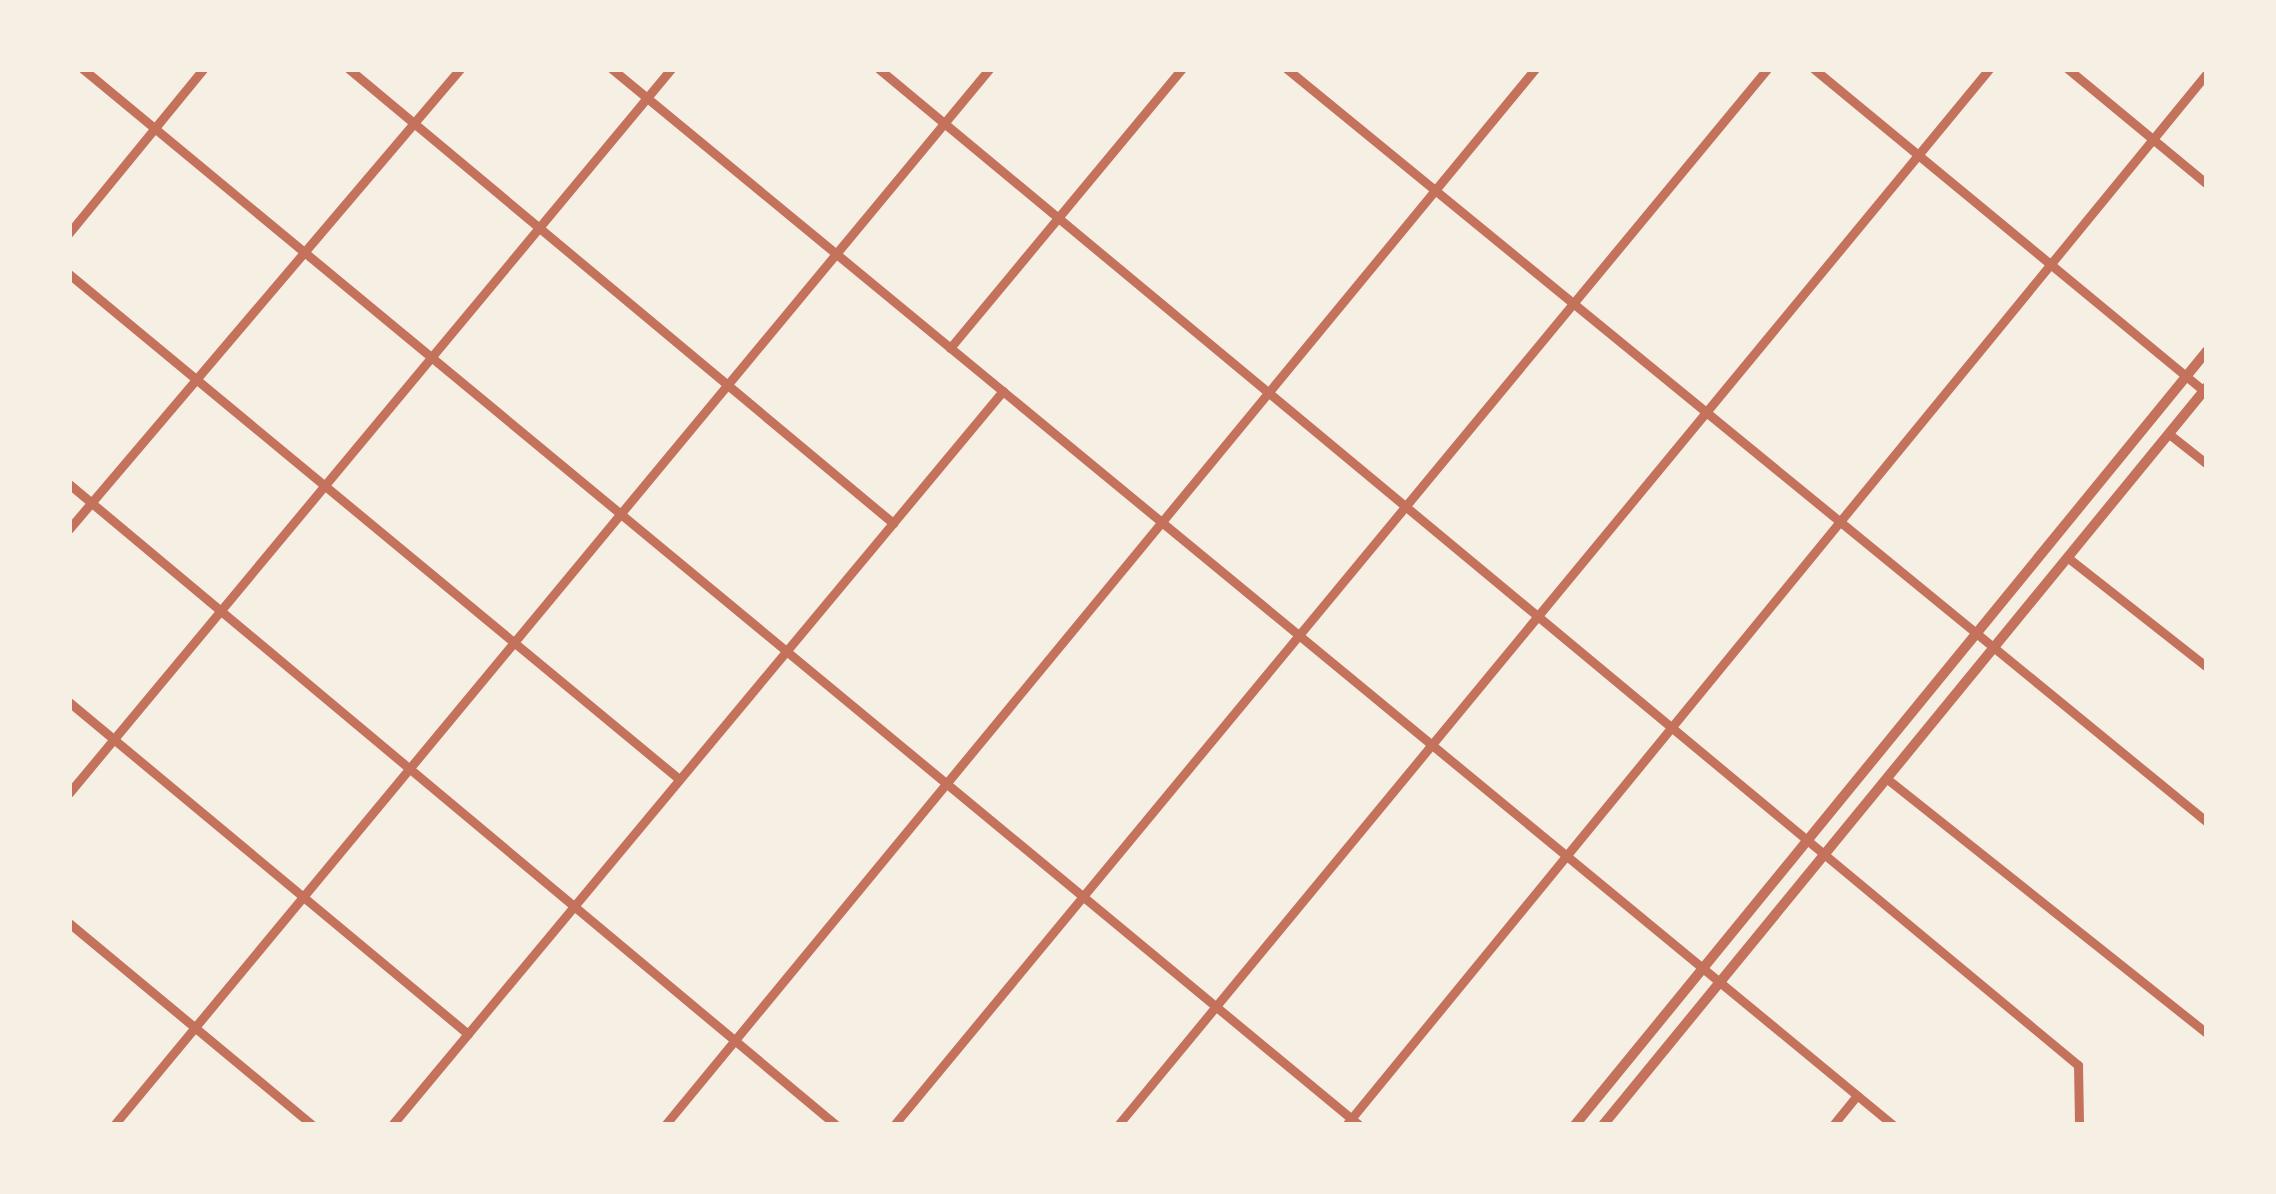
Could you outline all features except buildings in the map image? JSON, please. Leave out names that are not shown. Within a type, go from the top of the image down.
[{"type":"street","points":[[83,69],[951,783],[1352,1123],[1564,854],[2207,73]]},
{"type":"street","points":[[69,232],[203,69]]},
{"type":"street","points":[[349,69],[544,225],[893,523]]},
{"type":"street","points":[[69,529],[460,69]]},
{"type":"street","points":[[612,69],[1893,1125]]},
{"type":"street","points":[[69,793],[671,69]]},
{"type":"street","points":[[879,69],[1808,836],[2078,1065],[2079,1125]]},
{"type":"street","points":[[114,1125],[988,69]]},
{"type":"street","points":[[950,348],[1182,69]]},
{"type":"street","points":[[1287,69],[2207,822]]},
{"type":"street","points":[[664,1125],[951,783],[1535,69]]},
{"type":"street","points":[[894,1125],[1767,69]]},
{"type":"street","points":[[1603,1125],[2205,390],[1814,69]]},
{"type":"street","points":[[1118,1125],[1989,69]]},
{"type":"street","points":[[2068,69],[2207,184]]},
{"type":"street","points":[[69,274],[679,779]]},
{"type":"street","points":[[1575,1125],[2207,351]]},
{"type":"street","points":[[392,1125],[1003,391]]},
{"type":"street","points":[[2169,434],[2207,464]]},
{"type":"street","points":[[69,484],[836,1125]]},
{"type":"street","points":[[2068,557],[2207,667]]},
{"type":"street","points":[[69,702],[468,1034]]},
{"type":"street","points":[[1886,778],[2207,1033]]},
{"type":"street","points":[[69,923],[312,1125]]},
{"type":"street","points":[[1833,1125],[1858,1096]]}]
